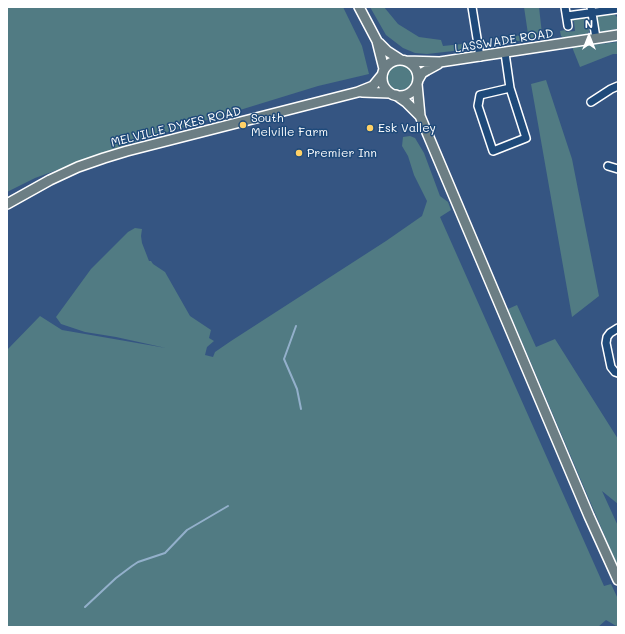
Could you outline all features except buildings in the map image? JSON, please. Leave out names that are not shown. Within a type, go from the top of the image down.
[{"type":"main road","points":[[359,7],[377,41],[382,54],[382,82],[385,88],[406,102],[420,116]]},
{"type":"main road","name":"LASSWADE ROAD","points":[[403,60],[440,62],[618,35]]},
{"type":"main road","points":[[377,41],[387,51],[410,63],[416,70],[420,116],[618,580]]},
{"type":"main road","points":[[383,72],[391,62],[403,60]]},
{"type":"main road","name":"LASSWADE ROAD","points":[[417,82],[422,73],[440,62]]},
{"type":"main road","name":"MELVILLE DYKES ROAD","points":[[7,204],[50,180],[78,167],[126,151],[358,92],[373,86],[383,72]]},
{"type":"main road","points":[[393,94],[402,95],[408,93],[413,90],[417,82]]},
{"type":"main road","name":"MELVILLE DYKES ROAD","points":[[358,92],[393,94]]},
{"type":"street","points":[[472,7],[480,57]]},
{"type":"street","points":[[566,7],[568,26]]},
{"type":"street","points":[[567,16],[592,10],[618,9]]},
{"type":"street","points":[[592,10],[596,38]]},
{"type":"street","points":[[505,53],[510,88],[526,138],[493,151],[478,106],[480,95],[510,88]]},
{"type":"street","points":[[591,102],[618,86]]},
{"type":"street","points":[[608,166],[618,169]]},
{"type":"street","points":[[618,328],[610,333],[607,337],[606,343],[611,366],[615,372],[618,373]]},
{"type":"green space","points":[[7,7],[343,7],[362,46],[369,74],[318,86],[126,145],[35,178],[7,192]]},
{"type":"green space","points":[[370,7],[384,7],[398,24],[419,37],[441,40],[443,46],[472,43],[473,46],[471,49],[427,54],[415,53],[403,48],[386,35]]},
{"type":"green space","points":[[524,7],[539,7],[542,34],[539,38],[504,43],[502,38],[528,34]]},
{"type":"green space","points":[[613,13],[617,17],[618,29],[599,32],[596,15]]},
{"type":"green space","points":[[586,16],[586,18],[588,18],[589,32],[586,34],[564,38],[561,36],[560,31],[575,31],[574,21],[569,21],[570,19]]},
{"type":"green space","points":[[618,42],[618,54],[613,54],[580,67],[572,47]]},
{"type":"green space","points":[[400,64],[409,68],[413,77],[409,86],[400,90],[391,86],[387,77],[391,68]]},
{"type":"green space","points":[[546,80],[572,159],[599,296],[572,317],[531,84]]},
{"type":"green space","points":[[410,136],[415,138],[424,153],[440,196],[448,202],[451,210],[440,217],[604,586],[611,584],[618,599],[618,627],[606,620],[598,627],[7,627],[7,350],[40,316],[62,330],[166,348],[85,332],[61,324],[56,317],[91,269],[128,232],[135,228],[142,229],[142,243],[149,261],[165,272],[190,316],[211,330],[209,338],[214,341],[207,347],[205,355],[213,357],[215,352],[231,341],[386,241],[422,216],[427,201],[414,175],[408,156],[402,146],[403,137]]},
{"type":"green space","points":[[517,305],[536,347],[555,339],[618,439],[618,504],[602,491],[618,526],[618,567],[508,309]]},
{"type":"waterway","points":[[296,326],[284,359],[297,389],[301,409]]},
{"type":"waterway","points":[[85,607],[116,578],[132,566],[138,562],[165,553],[187,530],[228,506]]},
{"type":"place","name":"South Melville Farm","points":[[243,125]]},
{"type":"place","name":"Esk Valley","points":[[370,128]]},
{"type":"place","name":"Premier Inn","points":[[299,153]]}]
